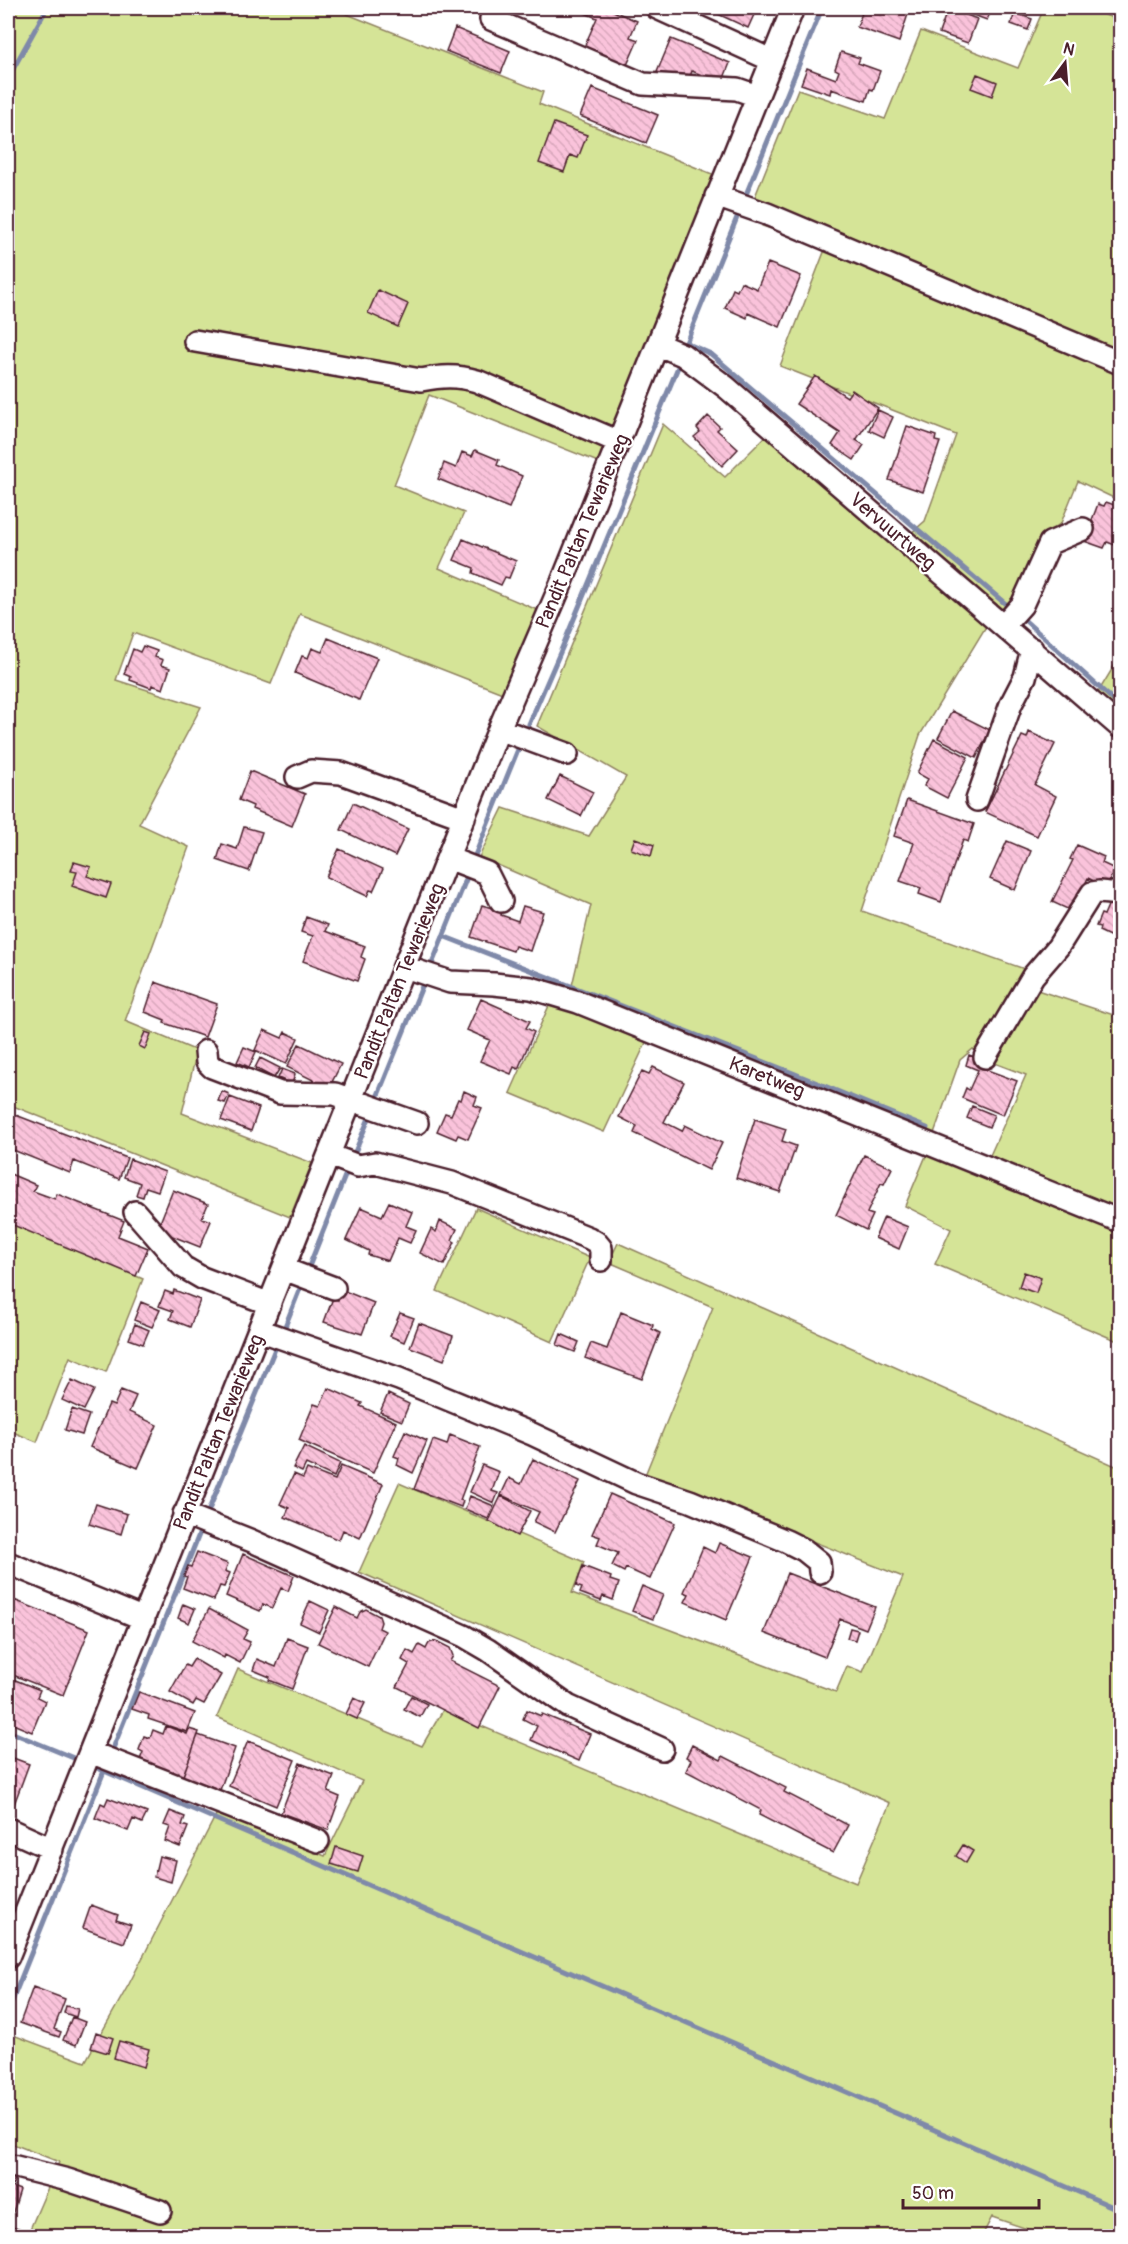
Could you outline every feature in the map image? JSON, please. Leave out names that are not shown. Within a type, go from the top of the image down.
[{"type":"street","points":[[657,8],[771,60]]},
{"type":"street","name":"Pandit Paltan Tewarieweg","points":[[8,1957],[499,729],[659,345],[793,8]]},
{"type":"street","points":[[491,19],[643,84],[737,88],[757,96]]},
{"type":"street","points":[[717,196],[767,214],[1120,363]]},
{"type":"street","points":[[195,341],[421,380],[459,375],[619,442]]},
{"type":"street","name":"Vervuurtweg","points":[[659,345],[683,355],[726,387],[1120,727]]},
{"type":"street","points":[[1004,625],[1022,605],[1050,543],[1083,529]]},
{"type":"street","points":[[977,800],[1011,704],[1025,677],[1032,649]]},
{"type":"street","points":[[499,729],[567,754]]},
{"type":"street","points":[[297,777],[311,771],[341,773],[464,818]]},
{"type":"street","points":[[448,858],[487,873],[501,901]]},
{"type":"street","points":[[985,1057],[1033,976],[1058,947],[1092,893],[1120,894]]},
{"type":"street","name":"Karetweg","points":[[405,967],[450,982],[531,988],[578,1002],[1120,1221]]},
{"type":"street","points":[[206,1051],[207,1062],[212,1067],[280,1093],[335,1094],[417,1123]]},
{"type":"street","points":[[329,1155],[358,1166],[375,1163],[452,1183],[596,1242],[601,1248],[601,1260]]},
{"type":"street","points":[[135,1212],[183,1267],[201,1278],[270,1304]]},
{"type":"street","points":[[284,1269],[334,1288]]},
{"type":"street","points":[[260,1330],[340,1356],[399,1379],[531,1434],[636,1483],[690,1501],[786,1541],[804,1550],[819,1562],[820,1572]]},
{"type":"street","points":[[184,1514],[252,1541],[464,1636],[489,1650],[568,1706],[662,1749]]},
{"type":"street","points":[[8,1563],[144,1619]]},
{"type":"street","points":[[8,1582],[35,1576]]},
{"type":"street","points":[[90,1752],[318,1841]]},
{"type":"street","points":[[8,1828],[52,1850]]},
{"type":"street","points":[[8,2165],[68,2180],[160,2211]]},
{"type":"green space","points":[[8,8],[332,8],[543,92],[539,104],[717,176],[603,464],[429,395],[394,485],[464,513],[439,568],[542,612],[505,694],[300,614],[271,684],[133,633],[116,680],[201,707],[139,824],[189,847],[125,1021],[197,1051],[182,1113],[312,1163],[290,1217],[8,1104]]},
{"type":"green space","points":[[1044,8],[1088,8],[1120,21],[1120,501],[1078,481],[1061,523],[1045,535],[1016,600],[1000,612],[910,534],[925,521],[956,435],[780,366],[826,247],[762,226],[752,204],[798,89],[885,119],[921,31],[1018,68]]},
{"type":"green space","points":[[663,424],[725,477],[770,432],[990,620],[920,735],[862,911],[1030,971],[981,1053],[973,1049],[960,1060],[932,1139],[570,994],[591,905],[479,857],[503,808],[589,836],[626,777],[537,726]]},
{"type":"green space","points":[[1120,656],[1120,715],[1097,694]]},
{"type":"green space","points":[[1034,989],[1120,1017],[1120,1214],[987,1162],[1026,1075],[992,1062]]},
{"type":"green space","points":[[552,999],[650,1034],[604,1132],[510,1093]]},
{"type":"green space","points":[[928,1151],[1120,1226],[1120,1342],[935,1264],[951,1229],[905,1206]]},
{"type":"green space","points":[[476,1208],[590,1258],[552,1342],[437,1291]]},
{"type":"green space","points":[[8,1220],[143,1279],[106,1372],[70,1357],[37,1442],[8,1430]]},
{"type":"green space","points":[[618,1243],[1120,1468],[1120,2236],[1048,2236],[992,2217],[982,2236],[27,2236],[59,2162],[8,2142],[8,2033],[85,2062],[129,1984],[218,1811],[325,1856],[362,1781],[217,1717],[238,1669],[422,1746],[443,1710],[856,1883],[890,1803],[359,1572],[399,1483],[584,1562],[572,1593],[836,1692],[847,1666],[863,1672],[903,1577],[645,1475],[713,1307],[609,1262]]},
{"type":"building","points":[[587,8],[606,8],[637,21],[630,37],[638,40],[627,65],[584,47],[597,18],[585,13]]},
{"type":"building","points":[[705,8],[757,8],[748,28]]},
{"type":"building","points":[[873,8],[910,8],[899,42],[857,27],[863,10],[871,13]]},
{"type":"building","points":[[948,8],[977,19],[968,43],[939,33]]},
{"type":"building","points":[[954,8],[992,8],[987,20]]},
{"type":"building","points":[[1016,8],[1029,8],[1027,15],[1015,11]]},
{"type":"building","points":[[1015,13],[1032,19],[1028,30],[1011,24]]},
{"type":"building","points":[[455,28],[510,51],[501,73],[446,51]]},
{"type":"building","points":[[671,39],[730,63],[722,83],[692,71],[687,84],[657,72]]},
{"type":"building","points":[[841,52],[860,58],[858,63],[880,71],[866,101],[831,89],[830,94],[801,84],[807,68],[836,79],[839,71],[835,69]]},
{"type":"building","points":[[977,74],[997,82],[992,96],[971,88]]},
{"type":"building","points":[[592,88],[658,115],[646,143],[580,116]]},
{"type":"building","points":[[554,123],[587,135],[578,158],[570,155],[564,172],[539,163]]},
{"type":"building","points":[[768,263],[801,276],[780,327],[748,313],[747,318],[725,308],[733,289],[737,291],[741,282],[757,289]]},
{"type":"building","points":[[378,290],[408,304],[398,327],[368,313]]},
{"type":"building","points":[[815,376],[847,397],[852,390],[878,408],[856,440],[864,445],[854,460],[832,445],[840,433],[796,404]]},
{"type":"building","points":[[878,410],[893,417],[884,437],[869,430]]},
{"type":"building","points":[[708,416],[720,427],[717,430],[738,449],[722,466],[694,437],[700,432],[697,428]]},
{"type":"building","points":[[907,426],[936,436],[935,441],[940,442],[923,492],[889,480]]},
{"type":"building","points":[[475,450],[499,460],[497,465],[522,476],[509,508],[438,479],[444,463],[456,468],[462,452],[472,456]]},
{"type":"building","points":[[1106,502],[1120,507],[1120,547],[1107,542],[1104,548],[1084,541],[1098,504],[1104,506]]},
{"type":"building","points":[[463,539],[516,561],[509,578],[505,577],[501,585],[473,573],[474,568],[454,560]]},
{"type":"building","points":[[328,638],[377,658],[359,700],[295,673],[302,656],[308,658],[312,648],[322,652]]},
{"type":"building","points":[[143,646],[157,651],[155,657],[163,660],[161,665],[170,668],[163,689],[152,685],[151,688],[130,680],[131,677],[124,674],[133,649],[140,652]]},
{"type":"building","points":[[952,711],[990,730],[976,758],[938,738]]},
{"type":"building","points":[[1029,732],[1055,744],[1035,785],[1056,796],[1037,836],[985,812],[1022,736],[1027,738]]},
{"type":"building","points":[[934,739],[968,757],[947,798],[924,786],[928,779],[917,773]]},
{"type":"building","points":[[250,771],[305,794],[292,826],[252,809],[253,806],[239,800]]},
{"type":"building","points":[[560,776],[593,792],[581,816],[548,800]]},
{"type":"building","points":[[907,800],[974,824],[968,842],[963,840],[941,902],[919,894],[921,888],[900,881],[914,843],[894,836]]},
{"type":"building","points":[[353,803],[408,829],[395,856],[341,830]]},
{"type":"building","points":[[244,827],[262,832],[249,871],[217,860],[222,844],[237,849]]},
{"type":"building","points":[[635,838],[654,845],[651,856],[631,849]]},
{"type":"building","points":[[1007,841],[1031,851],[1015,890],[990,879]]},
{"type":"building","points":[[1077,845],[1104,857],[1102,863],[1115,869],[1106,887],[1088,878],[1072,911],[1052,902],[1073,860],[1070,859]]},
{"type":"building","points":[[339,849],[383,869],[373,891],[370,890],[367,896],[326,877]]},
{"type":"building","points":[[74,862],[91,867],[87,876],[111,884],[106,898],[72,886],[77,872],[71,871]]},
{"type":"building","points":[[1110,901],[1120,906],[1120,941],[1099,931],[1100,927],[1096,926]]},
{"type":"building","points":[[482,905],[502,911],[501,915],[518,921],[523,906],[543,912],[530,951],[515,946],[513,951],[471,937]]},
{"type":"building","points":[[306,917],[328,925],[325,931],[365,946],[361,957],[365,959],[357,981],[303,961],[313,936],[301,932]]},
{"type":"building","points":[[155,982],[217,1004],[205,1037],[164,1023],[165,1020],[145,1012]]},
{"type":"building","points":[[481,999],[530,1021],[526,1028],[534,1032],[518,1069],[514,1067],[511,1074],[480,1061],[490,1040],[467,1030]]},
{"type":"building","points":[[264,1030],[282,1038],[285,1032],[298,1038],[286,1064],[255,1050]]},
{"type":"building","points":[[145,1032],[151,1034],[145,1049],[139,1046]]},
{"type":"building","points":[[299,1044],[341,1064],[329,1088],[287,1067]]},
{"type":"building","points":[[244,1047],[256,1052],[249,1067],[237,1062]]},
{"type":"building","points":[[969,1055],[985,1061],[982,1068],[1017,1081],[1003,1115],[962,1098],[966,1088],[969,1090],[978,1070],[966,1065]]},
{"type":"building","points":[[260,1058],[280,1068],[274,1078],[255,1068]]},
{"type":"building","points":[[653,1067],[684,1082],[664,1122],[682,1131],[685,1125],[722,1143],[709,1170],[634,1133],[637,1126],[619,1117],[642,1071],[649,1074]]},
{"type":"building","points":[[282,1069],[295,1074],[292,1084],[278,1078]]},
{"type":"building","points":[[222,1091],[229,1094],[225,1103],[218,1101]]},
{"type":"building","points":[[464,1091],[477,1097],[474,1105],[482,1108],[468,1139],[458,1135],[456,1139],[437,1131],[445,1113],[451,1115]]},
{"type":"building","points":[[230,1097],[259,1108],[251,1131],[221,1120]]},
{"type":"building","points":[[972,1106],[994,1115],[989,1127],[967,1118]]},
{"type":"building","points":[[8,1112],[127,1158],[119,1179],[74,1161],[70,1173],[8,1148]]},
{"type":"building","points":[[755,1119],[786,1129],[782,1141],[796,1146],[780,1192],[736,1178]]},
{"type":"building","points":[[864,1155],[892,1168],[884,1184],[881,1183],[867,1213],[873,1215],[866,1230],[836,1215]]},
{"type":"building","points":[[130,1159],[165,1172],[158,1191],[146,1187],[143,1197],[136,1195],[140,1183],[124,1177]]},
{"type":"building","points":[[8,1173],[36,1185],[33,1191],[55,1199],[57,1194],[124,1221],[118,1236],[148,1248],[136,1276],[8,1223]]},
{"type":"building","points":[[173,1190],[208,1204],[202,1218],[211,1221],[200,1247],[157,1230]]},
{"type":"building","points":[[389,1202],[412,1212],[406,1226],[416,1230],[410,1243],[398,1238],[388,1261],[368,1255],[369,1251],[346,1240],[361,1207],[382,1216]]},
{"type":"building","points":[[884,1217],[908,1227],[899,1249],[875,1238]]},
{"type":"building","points":[[440,1221],[457,1229],[452,1240],[455,1242],[444,1265],[420,1253],[431,1229],[436,1232]]},
{"type":"building","points":[[1024,1272],[1041,1278],[1036,1293],[1019,1287]]},
{"type":"building","points":[[174,1290],[200,1300],[190,1327],[170,1319],[173,1311],[159,1306],[165,1291],[173,1294]]},
{"type":"building","points":[[342,1290],[374,1303],[362,1334],[324,1322],[333,1298],[338,1300]]},
{"type":"building","points":[[141,1302],[160,1310],[152,1327],[134,1320]]},
{"type":"building","points":[[621,1312],[653,1325],[652,1329],[660,1333],[642,1379],[585,1358],[591,1343],[607,1349]]},
{"type":"building","points":[[400,1313],[414,1318],[404,1342],[390,1336]]},
{"type":"building","points":[[419,1323],[453,1336],[444,1360],[410,1347]]},
{"type":"building","points":[[135,1324],[149,1330],[143,1344],[129,1339]]},
{"type":"building","points":[[561,1334],[579,1342],[575,1352],[557,1345]]},
{"type":"building","points":[[72,1380],[94,1390],[84,1410],[62,1400]]},
{"type":"building","points":[[328,1388],[396,1422],[373,1473],[299,1440],[314,1404],[320,1406]]},
{"type":"building","points":[[121,1390],[136,1396],[129,1412],[157,1425],[138,1468],[90,1447],[109,1404],[114,1406]]},
{"type":"building","points":[[388,1394],[409,1404],[402,1421],[380,1412]]},
{"type":"building","points":[[72,1409],[89,1415],[82,1435],[65,1430]]},
{"type":"building","points":[[405,1431],[427,1441],[413,1473],[397,1465],[399,1458],[394,1456]]},
{"type":"building","points":[[450,1435],[480,1447],[460,1500],[463,1501],[461,1507],[414,1489],[433,1440],[447,1445]]},
{"type":"building","points":[[304,1446],[340,1463],[334,1477],[306,1464],[302,1472],[293,1468]]},
{"type":"building","points":[[533,1459],[580,1481],[555,1532],[534,1522],[539,1512],[501,1495],[509,1478],[521,1484]]},
{"type":"building","points":[[482,1465],[499,1472],[492,1491],[498,1493],[494,1503],[470,1492]]},
{"type":"building","points":[[341,1466],[383,1484],[360,1538],[343,1530],[339,1540],[285,1517],[289,1508],[280,1504],[294,1474],[303,1478],[307,1469],[335,1480]]},
{"type":"building","points":[[610,1494],[675,1523],[650,1579],[626,1568],[624,1572],[612,1566],[618,1553],[597,1544],[600,1537],[592,1534]]},
{"type":"building","points":[[470,1496],[494,1506],[488,1519],[465,1509]]},
{"type":"building","points":[[501,1496],[530,1511],[517,1536],[489,1521]]},
{"type":"building","points":[[96,1504],[127,1514],[121,1534],[89,1524]]},
{"type":"building","points":[[719,1543],[753,1557],[726,1620],[685,1602],[689,1594],[684,1592],[703,1547],[715,1553]]},
{"type":"building","points":[[197,1552],[228,1564],[225,1571],[230,1573],[224,1587],[220,1586],[214,1600],[183,1588],[187,1577],[184,1576],[188,1566],[191,1567]]},
{"type":"building","points":[[243,1554],[294,1576],[288,1591],[281,1588],[272,1608],[263,1604],[260,1611],[226,1596]]},
{"type":"building","points":[[583,1566],[611,1577],[610,1580],[619,1583],[613,1600],[603,1596],[601,1601],[580,1593],[582,1588],[576,1586]]},
{"type":"building","points":[[787,1573],[875,1607],[866,1629],[840,1619],[825,1657],[764,1633]]},
{"type":"building","points":[[642,1586],[663,1595],[653,1619],[632,1611]]},
{"type":"building","points":[[14,1600],[89,1630],[63,1695],[8,1673],[8,1616]]},
{"type":"building","points":[[310,1601],[329,1610],[319,1632],[300,1623]]},
{"type":"building","points":[[183,1604],[195,1609],[189,1623],[178,1618]]},
{"type":"building","points":[[336,1607],[357,1618],[360,1612],[366,1609],[379,1616],[381,1622],[379,1628],[385,1631],[368,1667],[318,1643]]},
{"type":"building","points":[[209,1609],[248,1630],[243,1639],[250,1642],[240,1663],[225,1655],[224,1658],[192,1641]]},
{"type":"building","points":[[850,1628],[858,1630],[855,1640],[847,1638]]},
{"type":"building","points":[[287,1638],[308,1646],[292,1689],[269,1680],[270,1677],[253,1670],[257,1659],[276,1667]]},
{"type":"building","points":[[436,1641],[450,1648],[453,1656],[450,1661],[500,1686],[479,1728],[397,1687],[409,1664],[402,1660],[407,1650],[414,1654],[419,1645],[426,1649],[429,1643]]},
{"type":"building","points":[[194,1659],[221,1675],[204,1704],[196,1700],[193,1705],[170,1692],[185,1665],[189,1667]]},
{"type":"building","points":[[8,1677],[40,1690],[37,1697],[45,1701],[32,1732],[8,1722]]},
{"type":"building","points":[[139,1692],[195,1713],[187,1732],[148,1719],[149,1715],[132,1709]]},
{"type":"building","points":[[411,1696],[427,1704],[420,1717],[404,1709]]},
{"type":"building","points":[[354,1698],[365,1703],[357,1719],[346,1714]]},
{"type":"building","points":[[527,1710],[590,1734],[579,1761],[531,1740],[537,1726],[523,1719]]},
{"type":"building","points":[[166,1726],[187,1734],[189,1729],[199,1732],[181,1781],[138,1765],[143,1752],[139,1750],[144,1736],[150,1738],[153,1730],[163,1734]]},
{"type":"building","points":[[198,1735],[235,1748],[220,1790],[183,1776]]},
{"type":"building","points":[[248,1741],[295,1760],[276,1806],[229,1786]]},
{"type":"building","points":[[692,1745],[721,1760],[723,1756],[786,1788],[784,1792],[848,1825],[833,1853],[759,1815],[761,1810],[686,1771],[691,1760],[686,1757]]},
{"type":"building","points":[[8,1756],[29,1764],[13,1807],[8,1805]]},
{"type":"building","points":[[300,1763],[334,1776],[328,1792],[340,1797],[328,1830],[281,1813]]},
{"type":"building","points":[[108,1798],[147,1813],[142,1823],[133,1819],[128,1831],[95,1818],[101,1803],[105,1805]]},
{"type":"building","points":[[170,1811],[185,1817],[182,1825],[188,1827],[180,1847],[165,1841],[170,1827],[164,1825]]},
{"type":"building","points":[[963,1845],[973,1851],[966,1863],[956,1856]]},
{"type":"building","points":[[336,1847],[363,1856],[358,1872],[331,1864]]},
{"type":"building","points":[[159,1856],[176,1860],[171,1882],[154,1877]]},
{"type":"building","points":[[91,1905],[118,1915],[116,1920],[131,1925],[124,1943],[83,1928]]},
{"type":"building","points":[[33,1987],[65,1999],[54,2029],[61,2032],[59,2037],[20,2023]]},
{"type":"building","points":[[66,2006],[78,2009],[76,2017],[64,2013]]},
{"type":"building","points":[[72,2017],[85,2022],[76,2045],[63,2040]]},
{"type":"building","points":[[96,2032],[113,2038],[108,2053],[91,2048]]},
{"type":"building","points":[[119,2041],[149,2049],[144,2067],[114,2058]]},
{"type":"building","points":[[8,2172],[16,2175],[12,2187],[20,2190],[9,2225],[24,2230],[22,2236],[8,2236]]},
{"type":"waterway","points":[[8,78],[47,8]]},
{"type":"waterway","points":[[745,197],[822,8]]},
{"type":"waterway","points":[[738,215],[686,343],[711,354],[1008,606]]},
{"type":"waterway","points":[[529,724],[678,367]]},
{"type":"waterway","points":[[1021,617],[1120,706]]},
{"type":"waterway","points":[[474,858],[519,747]]},
{"type":"waterway","points":[[432,964],[469,872]]},
{"type":"waterway","points":[[443,936],[927,1128]]},
{"type":"waterway","points":[[376,1100],[423,984]]},
{"type":"waterway","points":[[355,1152],[372,1111]]},
{"type":"waterway","points":[[308,1269],[347,1171]]},
{"type":"waterway","points":[[284,1329],[301,1286]]},
{"type":"waterway","points":[[208,1512],[277,1344]]},
{"type":"waterway","points":[[114,1746],[202,1527]]},
{"type":"waterway","points":[[8,1731],[76,1759]]},
{"type":"waterway","points":[[95,1767],[1120,2210]]},
{"type":"waterway","points":[[8,2011],[104,1771]]}]
